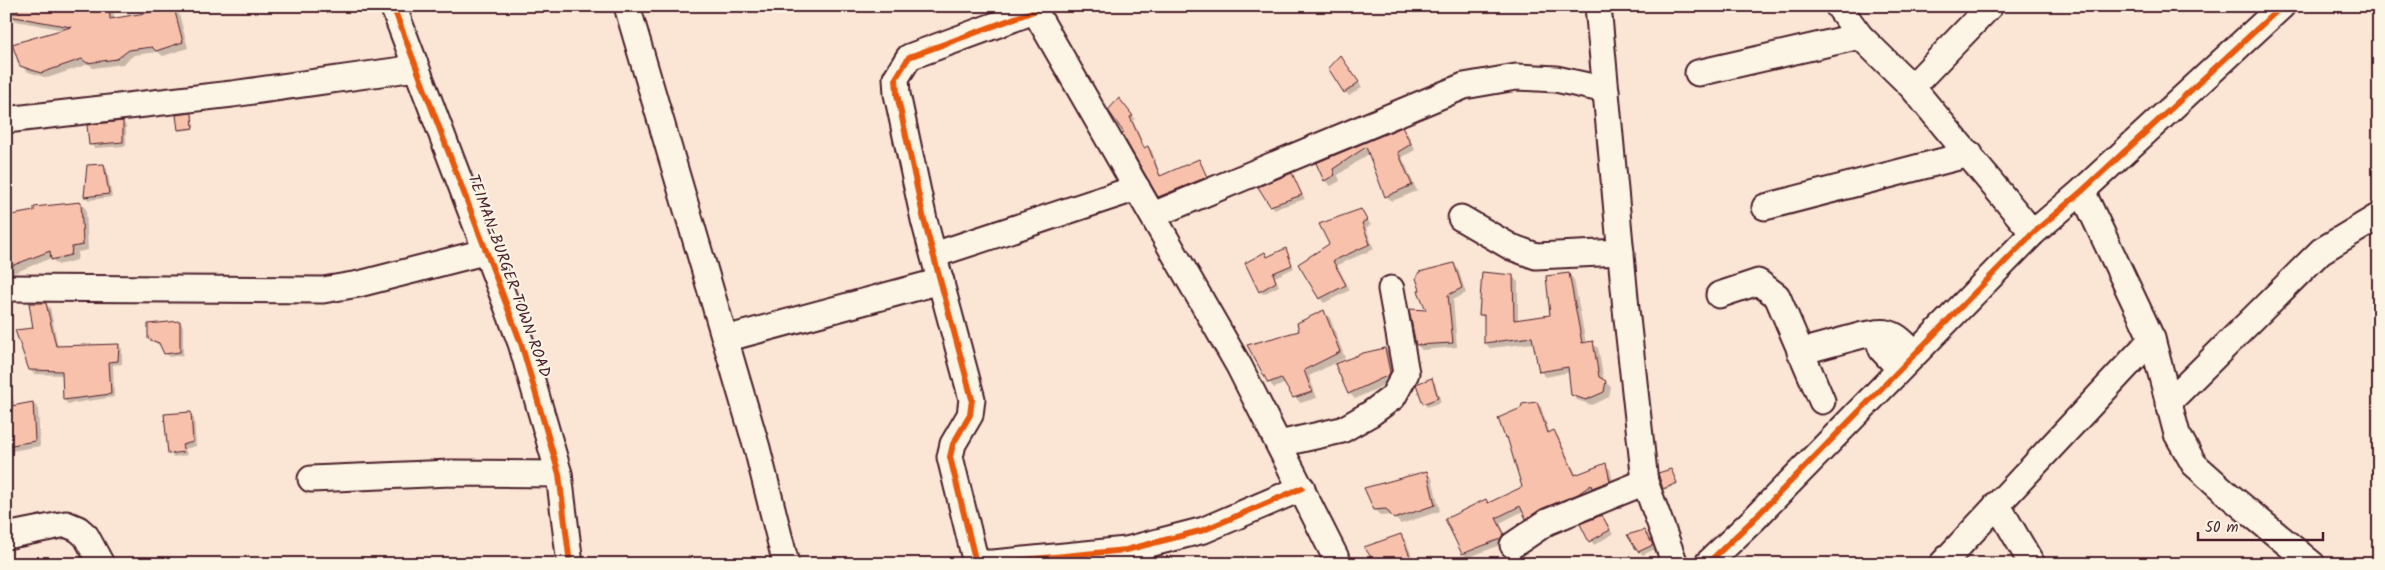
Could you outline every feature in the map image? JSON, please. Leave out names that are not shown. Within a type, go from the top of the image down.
[{"type":"street","name":"TEIMAN-BURGER TOWN ROAD","points":[[393,6],[488,251],[521,343],[558,474],[570,564]]},
{"type":"street","points":[[1598,6],[1645,482],[1675,564]]},
{"type":"street","points":[[1838,6],[1860,36],[1912,87],[1970,154],[2033,232]]},
{"type":"street","points":[[1912,87],[1990,6]]},
{"type":"street","points":[[1707,564],[1753,520],[2033,232],[2082,191],[2282,6]]},
{"type":"street","points":[[633,7],[757,448],[786,564]]},
{"type":"street","points":[[1302,488],[1204,530],[1126,550],[993,564],[976,563],[950,457],[953,444],[970,415],[972,398],[924,220],[897,94],[896,78],[909,57],[1033,8],[1239,366],[1302,488],[1339,564]]},
{"type":"street","points":[[1698,73],[1860,36]]},
{"type":"street","points":[[6,120],[232,94],[416,68]]},
{"type":"street","points":[[1153,215],[1464,86],[1516,76],[1556,79],[1606,90]]},
{"type":"street","points":[[1765,207],[1970,154]]},
{"type":"street","points":[[934,255],[1137,188]]},
{"type":"street","points":[[2082,191],[2152,339],[2176,434],[2194,464],[2230,497],[2312,564]]},
{"type":"street","points":[[2168,403],[2321,251],[2379,216]]},
{"type":"street","points":[[1461,218],[1511,247],[1536,256],[1621,252]]},
{"type":"street","points":[[6,288],[323,290],[359,284],[488,251]]},
{"type":"street","points":[[725,339],[941,281]]},
{"type":"street","points":[[1719,295],[1758,282],[1763,283],[1777,296],[1822,401]]},
{"type":"street","points":[[1279,444],[1342,430],[1370,414],[1393,397],[1406,373],[1390,289]]},
{"type":"street","points":[[1800,352],[1863,335],[1886,331],[1898,337],[1906,361]]},
{"type":"street","points":[[1942,564],[2152,339]]},
{"type":"street","points":[[311,479],[451,473],[558,474]]},
{"type":"street","points":[[1514,544],[1547,522],[1645,482]]},
{"type":"street","points":[[1997,504],[2032,564]]},
{"type":"street","points":[[6,536],[66,524],[78,529],[86,536],[101,564]]},
{"type":"building","points":[[18,6],[36,6],[36,10],[57,6],[109,6],[110,19],[174,8],[183,42],[156,51],[152,47],[129,50],[117,59],[87,63],[82,59],[41,73],[20,66],[12,44],[71,27],[9,16],[9,14],[18,13]]},
{"type":"building","points":[[1340,55],[1359,82],[1344,93],[1328,68]]},
{"type":"building","points":[[1119,98],[1133,116],[1130,117],[1144,148],[1148,146],[1160,176],[1199,159],[1207,177],[1158,197],[1122,134],[1124,133],[1108,110]]},
{"type":"building","points":[[192,113],[193,128],[178,130],[176,115]]},
{"type":"building","points":[[123,121],[123,142],[89,145],[87,125]]},
{"type":"building","points":[[1402,127],[1411,144],[1398,152],[1412,185],[1385,197],[1366,147],[1333,169],[1335,175],[1324,181],[1316,163]]},
{"type":"building","points":[[104,164],[109,194],[84,197],[87,165]]},
{"type":"building","points":[[1292,173],[1302,195],[1270,206],[1258,187]]},
{"type":"building","points":[[81,202],[83,245],[72,247],[71,255],[51,260],[50,251],[6,268],[6,216],[34,211],[34,207]]},
{"type":"building","points":[[1361,209],[1367,220],[1362,223],[1370,244],[1333,261],[1346,285],[1319,299],[1298,264],[1329,244],[1319,224]]},
{"type":"building","points":[[1286,248],[1292,265],[1273,273],[1276,282],[1259,292],[1245,263],[1265,252],[1267,257]]},
{"type":"building","points":[[1454,263],[1462,288],[1448,295],[1453,343],[1416,345],[1409,309],[1426,310],[1418,291],[1420,290],[1416,278],[1419,272]]},
{"type":"building","points":[[1482,272],[1513,275],[1514,320],[1550,315],[1546,276],[1569,273],[1582,343],[1593,341],[1599,377],[1606,381],[1604,392],[1586,400],[1571,395],[1568,367],[1539,372],[1532,337],[1484,343],[1484,315],[1479,315]]},
{"type":"building","points":[[29,303],[46,303],[56,346],[119,344],[118,361],[109,362],[111,394],[63,400],[62,371],[29,370],[15,330],[33,328]]},
{"type":"building","points":[[1324,310],[1340,352],[1304,370],[1312,392],[1293,398],[1281,378],[1268,383],[1247,345],[1299,331],[1297,323]]},
{"type":"building","points":[[180,321],[180,352],[164,354],[159,343],[148,339],[148,324]]},
{"type":"building","points":[[1385,348],[1389,375],[1348,394],[1335,364],[1363,353]]},
{"type":"building","points":[[1432,378],[1438,398],[1423,404],[1416,384]]},
{"type":"building","points":[[33,402],[35,441],[6,446],[6,407]]},
{"type":"building","points":[[1537,402],[1548,433],[1554,430],[1575,475],[1606,463],[1610,481],[1592,488],[1591,485],[1578,494],[1541,509],[1526,519],[1520,506],[1496,518],[1504,534],[1500,539],[1462,554],[1445,519],[1486,499],[1488,503],[1522,487],[1507,437],[1505,438],[1498,418],[1521,408],[1522,404]]},
{"type":"building","points":[[191,412],[193,442],[182,445],[184,452],[168,454],[164,414]]},
{"type":"building","points":[[1671,469],[1677,483],[1663,489],[1658,473]]},
{"type":"building","points":[[1427,471],[1435,505],[1394,519],[1386,509],[1374,510],[1364,488]]},
{"type":"building","points":[[1602,515],[1610,530],[1589,542],[1580,524]]},
{"type":"building","points":[[1644,530],[1653,545],[1638,552],[1627,535]]},
{"type":"building","points":[[1401,534],[1413,564],[1376,564],[1364,547]]},
{"type":"cycle path","points":[[393,6],[521,343],[559,474],[570,564]]},
{"type":"cycle path","points":[[1707,564],[1753,520],[2033,233],[2082,191],[2282,6]]},
{"type":"cycle path","points":[[1034,11],[909,57],[896,78],[897,94],[924,220],[972,399],[970,415],[953,444],[950,457],[976,563],[1126,550],[1204,530],[1302,488]]}]
